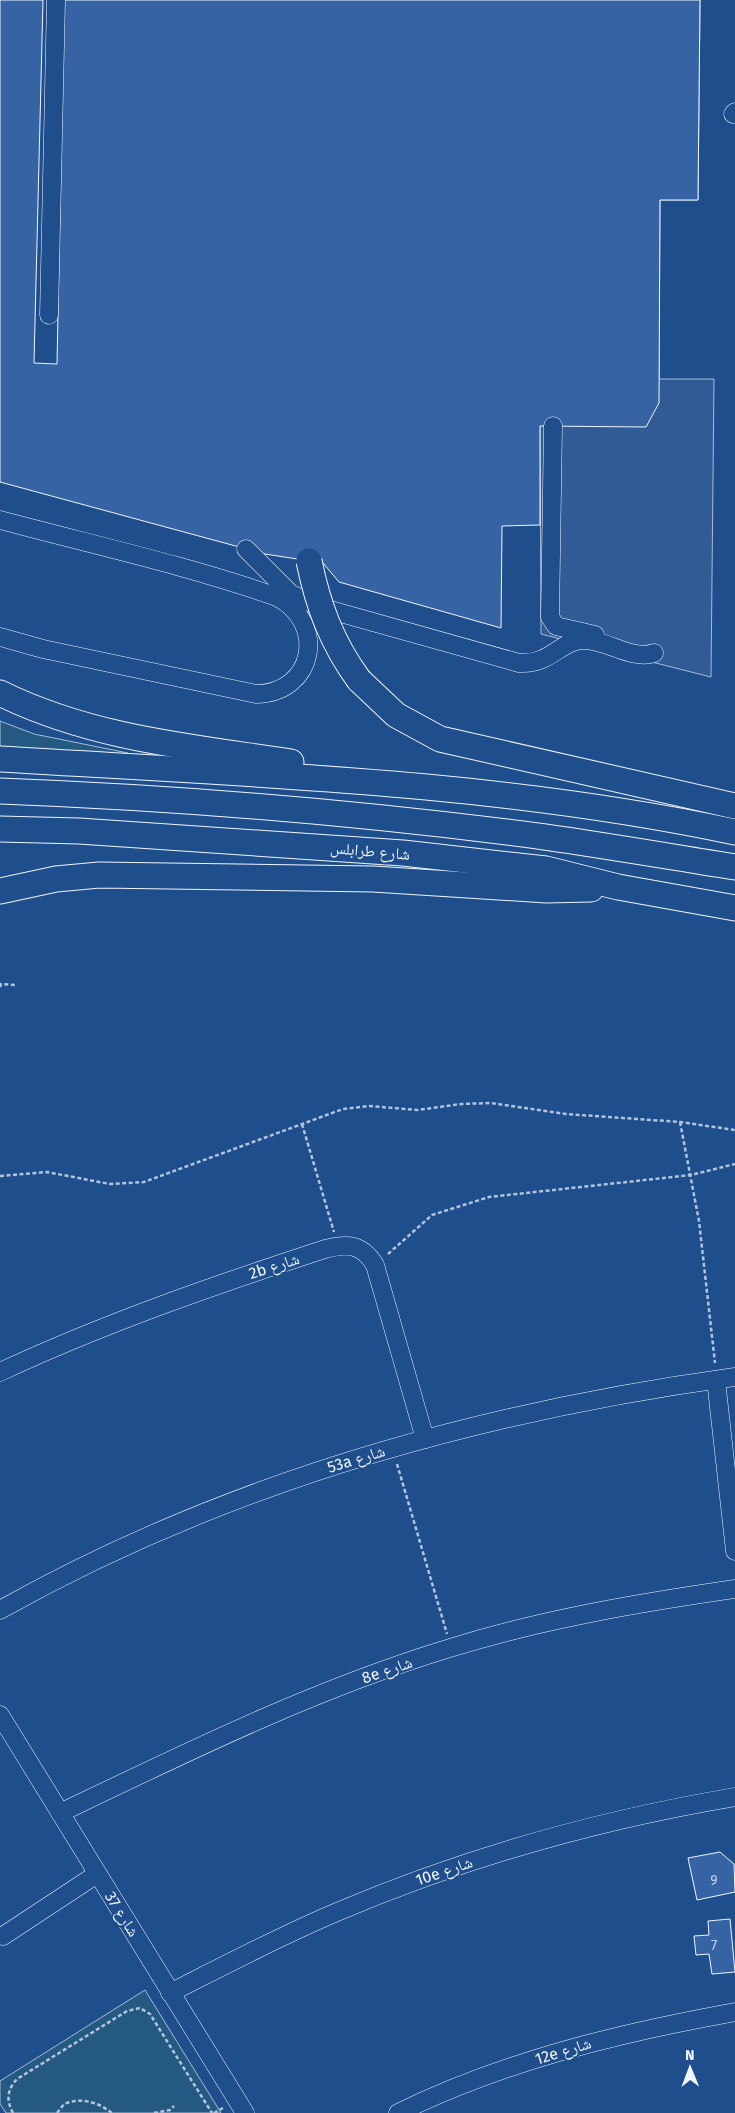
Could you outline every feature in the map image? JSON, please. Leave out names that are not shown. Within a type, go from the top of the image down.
[{"type":"highway","points":[[309,561],[318,603],[335,644],[359,680],[396,715],[440,739],[735,806]]},
{"type":"highway","points":[[0,692],[48,714],[110,733],[350,771],[426,786]]},
{"type":"highway","points":[[0,759],[426,786],[629,812],[735,832]]},
{"type":"highway","name":"شارع طرابلس","points":[[0,791],[147,798],[425,823],[546,837],[735,867]]},
{"type":"highway","name":"شارع طرابلس","points":[[0,830],[78,831],[403,853],[546,869],[618,887],[735,908]]},
{"type":"highway","points":[[0,891],[56,879],[99,875],[373,879],[546,890],[618,887]]},
{"type":"street","points":[[49,315],[56,0]]},
{"type":"street","points":[[553,426],[550,616],[556,626],[622,641]]},
{"type":"street","points":[[0,509],[103,539],[135,554]]},
{"type":"street","points":[[0,520],[201,572],[277,596],[293,607],[305,626],[309,646],[305,665],[293,681],[276,692],[246,693],[43,649],[0,637]]},
{"type":"street","points":[[246,549],[290,593]]},
{"type":"street","points":[[201,572],[246,578],[290,593],[323,608],[519,663],[543,660],[580,640],[588,640],[641,655],[654,653]]},
{"type":"street","name":"2b شارع","points":[[0,1372],[128,1317],[227,1281],[338,1246],[356,1247],[368,1254],[375,1265],[425,1439]]},
{"type":"street","name":"53a شارع","points":[[0,1610],[135,1541],[230,1502],[326,1468],[425,1439],[570,1406],[735,1377]]},
{"type":"street","points":[[716,1380],[735,1552]]},
{"type":"street","name":"8e شارع","points":[[60,1813],[272,1713],[366,1677],[451,1648],[557,1620],[655,1600],[735,1589]]},
{"type":"street","name":"شارع 37","points":[[0,1715],[245,2113]]},
{"type":"street","name":"10e شارع","points":[[170,1993],[336,1912],[478,1859],[624,1818],[735,1797]]},
{"type":"street","points":[[4,1936],[97,1874]]},
{"type":"street","name":"12e شارع","points":[[398,2113],[490,2074],[572,2048],[656,2026],[735,2012]]},
{"type":"path","points":[[0,987],[1,984],[16,985]]},
{"type":"path","points":[[0,1176],[47,1172],[110,1184],[144,1182],[343,1108],[356,1107],[418,1110],[476,1103],[508,1105],[592,1117],[680,1122],[735,1130]]},
{"type":"path","points":[[680,1122],[691,1174],[704,1266],[716,1380]]},
{"type":"path","points":[[302,1124],[338,1246]]},
{"type":"path","points":[[375,1265],[432,1215],[489,1196],[691,1174],[735,1164]]},
{"type":"path","points":[[392,1448],[451,1648]]},
{"type":"path","points":[[13,2113],[8,2098],[10,2086],[17,2079],[127,2011],[140,2008],[150,2014],[212,2113]]},
{"type":"path","points":[[57,2113],[64,2104],[80,2100],[92,2102],[112,2113]]},
{"type":"path","points":[[154,2113],[170,2110],[174,2106]]},
{"type":"shaded area","points":[[589,0],[700,0],[698,200],[660,200],[659,379],[714,379],[711,677],[541,634],[540,426]]},
{"type":"shaded area","points":[[0,721],[34,734],[128,753],[129,762],[0,748]]},
{"type":"shaded area","points":[[145,1990],[221,2113],[6,2113],[0,2104],[0,2081]]},
{"type":"building","points":[[0,0],[43,0],[34,363],[57,364],[64,0],[700,0],[698,200],[660,200],[659,403],[646,427],[540,426],[540,525],[502,526],[501,628],[339,582],[323,563],[265,554],[0,482]]},
{"type":"building","points":[[720,1852],[734,1864],[735,1892],[697,1900],[688,1858]]},
{"type":"building","points":[[730,1919],[735,1972],[712,1974],[709,1954],[696,1955],[694,1936],[709,1935],[708,1921]]}]
